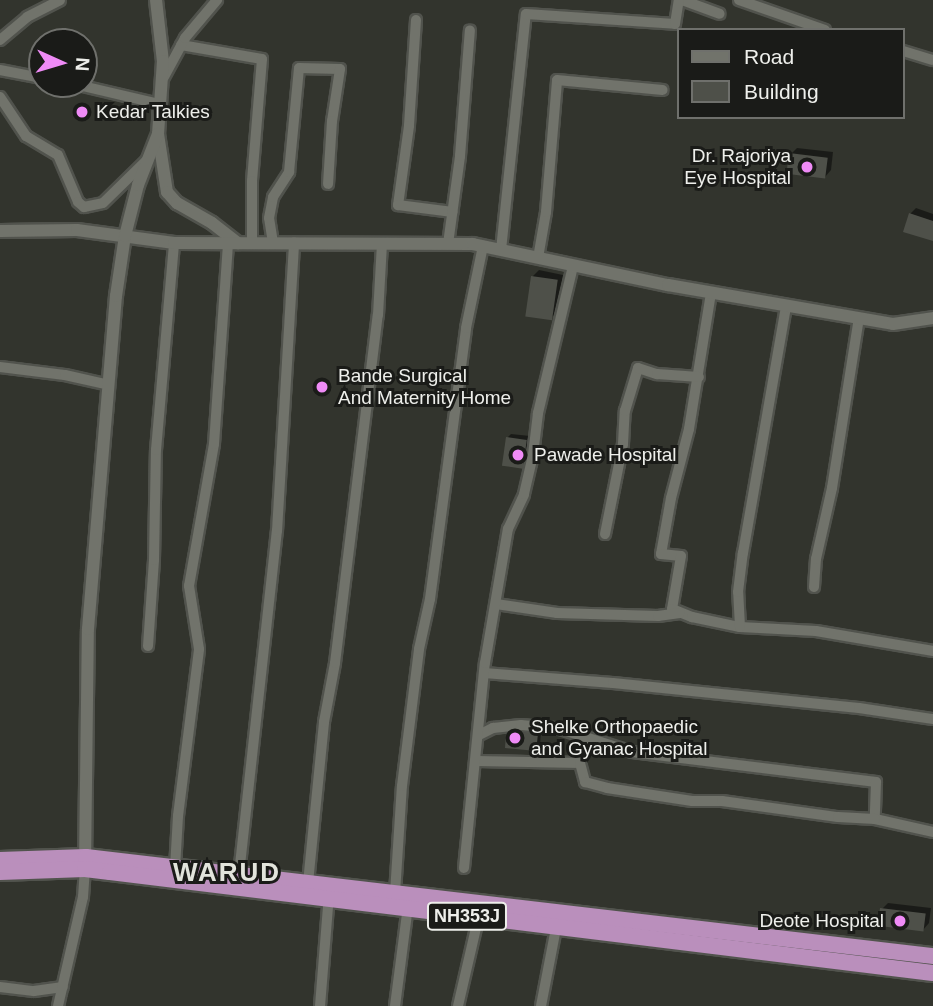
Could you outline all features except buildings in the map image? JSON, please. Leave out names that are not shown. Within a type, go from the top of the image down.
[{"type":"highway","points":[[0,860],[174,868],[239,874],[307,883],[329,892]]},
{"type":"highway","points":[[0,872],[85,863],[404,899],[480,911],[933,956]]},
{"type":"highway","points":[[558,919],[791,958],[933,973]]},
{"type":"street","points":[[0,40],[27,18],[60,0]]},
{"type":"street","points":[[156,0],[163,61],[158,134],[167,192],[177,203],[212,223],[233,243]]},
{"type":"street","points":[[161,81],[181,45],[217,0]]},
{"type":"street","points":[[501,250],[526,15],[675,24],[681,0],[720,14]]},
{"type":"street","points":[[739,0],[819,28]]},
{"type":"street","points":[[416,20],[409,126],[398,205],[453,212]]},
{"type":"street","points":[[449,244],[470,30]]},
{"type":"street","points":[[181,45],[262,59],[252,181],[252,243]]},
{"type":"street","points":[[905,52],[933,60]]},
{"type":"street","points":[[273,243],[269,218],[273,197],[289,172],[299,68],[340,69],[332,121],[328,184]]},
{"type":"street","points":[[0,70],[28,75]]},
{"type":"street","points":[[538,258],[546,212],[556,80],[663,90]]},
{"type":"street","points":[[98,90],[159,104]]},
{"type":"street","points":[[0,97],[26,136],[58,155],[78,202],[84,207],[103,203],[149,157]]},
{"type":"street","points":[[58,1006],[83,897],[88,629],[116,296],[125,236],[158,134]]},
{"type":"street","points":[[0,231],[76,230],[174,243],[483,246],[711,293],[893,324],[933,318]]},
{"type":"street","points":[[148,646],[154,560],[156,450],[174,243]]},
{"type":"street","points":[[174,868],[199,649],[189,586],[214,444],[233,243]]},
{"type":"street","points":[[239,874],[277,531],[294,243]]},
{"type":"street","points":[[307,883],[324,722],[335,663],[378,315],[382,244]]},
{"type":"street","points":[[395,1006],[404,899],[402,786],[419,649],[430,599],[466,328],[483,246]]},
{"type":"street","points":[[464,868],[484,673],[508,529],[524,494],[533,455],[538,413],[573,265]]},
{"type":"street","points":[[711,293],[699,377],[661,554],[681,556],[672,609],[740,627],[816,631],[933,651]]},
{"type":"street","points":[[740,627],[738,592],[743,553],[757,487],[786,306]]},
{"type":"street","points":[[814,587],[816,559],[832,488],[859,318]]},
{"type":"street","points":[[0,367],[65,374],[109,385]]},
{"type":"street","points":[[605,534],[623,444],[625,411],[638,368],[672,376],[699,377]]},
{"type":"street","points":[[496,604],[557,613],[658,616],[682,613]]},
{"type":"street","points":[[484,673],[612,682],[859,708],[933,719]]},
{"type":"street","points":[[479,735],[493,728],[521,725],[557,728],[632,752],[876,782],[875,819]]},
{"type":"street","points":[[477,761],[580,763],[585,782],[607,788],[692,801],[722,801],[838,817],[875,819],[933,832]]},
{"type":"street","points":[[320,1006],[329,892]]},
{"type":"street","points":[[458,1006],[480,911]]},
{"type":"street","points":[[541,1006],[558,919]]},
{"type":"street","points":[[0,987],[34,991],[63,987]]},
{"type":"place","name":"Kedar Talkies","points":[[82,112]]},
{"type":"place","name":"Dr. Rajoriya Eye Hospital","points":[[807,167]]},
{"type":"place","name":"Bande Surgical And Maternity Home","points":[[322,387]]},
{"type":"place","name":"Pawade Hospital","points":[[518,455]]},
{"type":"place","name":"Shelke Orthopaedic and Gyanac Hospital","points":[[515,738]]},
{"type":"place","name":"Deote Hospital","points":[[900,921]]},
{"type":"district","name":"WARUD","points":[[227,873]]}]
